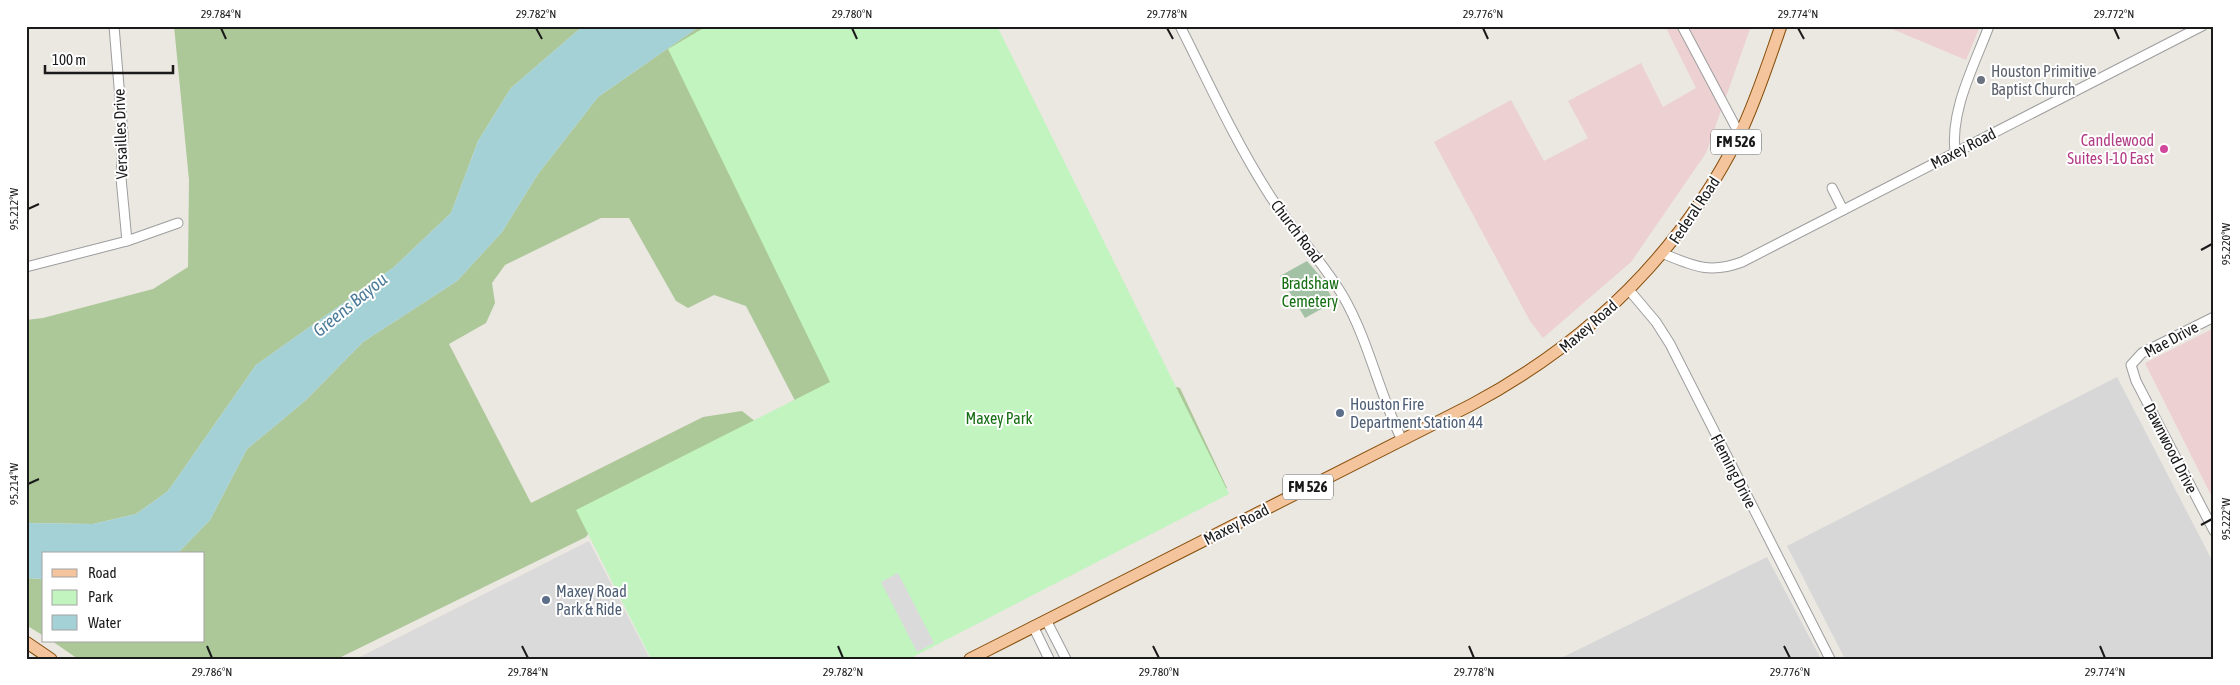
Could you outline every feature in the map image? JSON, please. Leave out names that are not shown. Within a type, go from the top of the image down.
[{"type":"main road","name":"Federal Road","points":[[1664,254],[1712,185],[1740,134],[1781,26]]},
{"type":"main road","name":"Maxey Road","points":[[970,659],[1402,440],[1522,377],[1563,348],[1629,290],[1664,254]]},
{"type":"main road","points":[[26,642],[48,658]]},
{"type":"street","name":"Versailles Drive","points":[[114,26],[122,135],[121,178],[126,241]]},
{"type":"street","name":"Church Road","points":[[1180,26],[1253,167],[1272,199],[1319,260],[1343,297],[1356,323],[1385,402],[1402,440]]},
{"type":"street","points":[[1682,26],[1740,134]]},
{"type":"street","points":[[1954,153],[1953,137],[1956,116],[1988,26]]},
{"type":"street","name":"Maxey Road","points":[[1664,254],[1705,268],[1718,269],[1731,266],[2202,26]]},
{"type":"street","points":[[1832,188],[1843,210]]},
{"type":"street","points":[[26,267],[126,241],[178,223]]},
{"type":"street","name":"Fleming Drive","points":[[1629,290],[1656,322],[1670,344],[1830,659]]},
{"type":"street","name":"Mae Drive","points":[[2130,365],[2142,353],[2214,317]]},
{"type":"street","name":"Dawnwood Drive","points":[[2130,365],[2140,389],[2214,531]]},
{"type":"street","points":[[1046,620],[1066,659]]},
{"type":"street","points":[[1033,626],[1049,659]]},
{"type":"shaded area","points":[[1665,26],[1751,26],[1706,153],[1631,262],[1543,338],[1530,321],[1434,142],[1511,100],[1544,161],[1588,138],[1568,101],[1641,63],[1663,107],[1696,88]]},
{"type":"shaded area","points":[[1885,26],[1980,26],[1966,60]]},
{"type":"shaded area","points":[[2214,328],[2214,501],[2145,363]]},
{"type":"shaded area","points":[[2117,377],[2214,564],[2214,659],[1845,659],[1787,546]]},
{"type":"shaded area","name":"Maxey Road Park & Ride","points":[[589,541],[650,659],[356,659]]},
{"type":"shaded area","points":[[1767,557],[1821,659],[1559,659]]},
{"type":"shaded area","points":[[898,573],[934,643],[917,652],[881,582]]},
{"type":"green space","points":[[174,26],[583,26],[511,88],[478,141],[451,213],[394,267],[256,365],[168,491],[136,514],[93,524],[26,523],[26,320],[43,318],[153,289],[188,267],[189,180]]},
{"type":"green space","points":[[700,26],[996,26],[1107,368],[1180,388],[1227,488],[999,599],[804,418],[746,306],[714,295],[688,308],[676,301],[629,218],[601,218],[505,265],[492,283],[495,303],[486,323],[449,344],[531,503],[703,417],[742,411],[770,433],[604,510],[586,537],[337,659],[78,659],[53,642],[205,642],[205,552],[179,552],[210,520],[247,449],[306,400],[363,342],[457,281],[502,232],[538,174],[598,97]]},
{"type":"green space","name":"Maxey Park","points":[[707,26],[997,26],[1229,494],[909,659],[651,659],[576,510],[830,382],[668,49]]},
{"type":"green space","name":"Bradshaw Cemetery","points":[[1307,261],[1321,277],[1334,302],[1305,318],[1280,276]]},
{"type":"green space","points":[[26,578],[42,579],[42,635],[26,625]]},
{"type":"water","name":"Greens Bayou","points":[[583,26],[700,26],[598,97],[538,174],[502,232],[457,281],[363,342],[306,400],[247,449],[210,520],[179,552],[42,552],[42,579],[26,578],[26,523],[93,524],[136,514],[168,491],[256,365],[394,267],[451,213],[478,141],[511,88]]},
{"type":"place","name":"Houston Primitive Baptist Church","points":[[1981,80]]},
{"type":"place","name":"Candlewood Suites I-10 East","points":[[2164,149]]},
{"type":"place","name":"Houston Fire Department Station 44","points":[[1340,413]]},
{"type":"place","name":"Maxey Road Park & Ride","points":[[546,600]]}]
